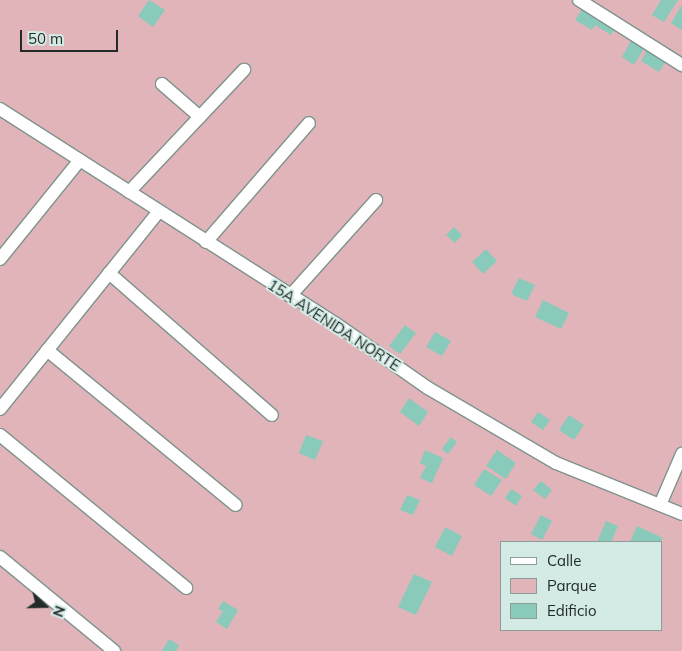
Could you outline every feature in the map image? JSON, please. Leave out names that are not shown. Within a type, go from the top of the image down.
[{"type":"street","points":[[579,0],[682,65]]},
{"type":"street","points":[[129,192],[244,70]]},
{"type":"street","points":[[162,84],[200,117]]},
{"type":"street","name":"15A AVENIDA NORTE","points":[[0,109],[290,296],[336,323],[428,388],[556,464],[682,514]]},
{"type":"street","points":[[206,242],[309,123]]},
{"type":"street","points":[[0,259],[80,160]]},
{"type":"street","points":[[290,296],[376,200]]},
{"type":"street","points":[[0,409],[158,211]]},
{"type":"street","points":[[109,273],[272,415]]},
{"type":"street","points":[[47,350],[236,505]]},
{"type":"street","points":[[0,435],[186,588]]},
{"type":"street","points":[[660,505],[682,454]]},
{"type":"street","points":[[0,557],[114,651]]},
{"type":"green space","points":[[0,0],[682,0],[682,651],[0,651]]},
{"type":"building","points":[[149,0],[165,10],[153,27],[138,16]]},
{"type":"building","points":[[661,0],[678,0],[664,22],[652,15]]},
{"type":"building","points":[[682,5],[682,30],[671,23]]},
{"type":"building","points":[[583,8],[617,25],[611,35],[595,25],[592,30],[575,20]]},
{"type":"building","points":[[633,37],[646,45],[634,65],[622,57]]},
{"type":"building","points":[[648,48],[667,59],[659,72],[641,61]]},
{"type":"building","points":[[454,227],[462,235],[455,243],[446,235]]},
{"type":"building","points":[[486,249],[497,261],[483,274],[472,262]]},
{"type":"building","points":[[519,278],[535,285],[527,301],[511,294]]},
{"type":"building","points":[[543,300],[569,313],[561,329],[535,317]]},
{"type":"building","points":[[405,325],[416,333],[400,354],[389,346]]},
{"type":"building","points":[[435,332],[451,341],[442,356],[426,347]]},
{"type":"building","points":[[409,398],[428,412],[419,426],[400,412]]},
{"type":"building","points":[[538,412],[550,420],[543,430],[531,422]]},
{"type":"building","points":[[569,415],[584,425],[574,440],[559,430]]},
{"type":"building","points":[[306,435],[323,441],[315,460],[299,453]]},
{"type":"building","points":[[451,437],[457,442],[448,454],[442,449]]},
{"type":"building","points":[[425,450],[443,458],[432,483],[420,478],[426,466],[420,463]]},
{"type":"building","points":[[497,450],[516,463],[506,479],[486,466]]},
{"type":"building","points":[[484,469],[502,480],[491,496],[474,485]]},
{"type":"building","points":[[541,481],[552,490],[545,499],[533,490]]},
{"type":"building","points":[[511,489],[522,496],[516,506],[505,498]]},
{"type":"building","points":[[407,495],[420,500],[413,515],[400,510]]},
{"type":"building","points":[[541,515],[552,521],[542,540],[531,534]]},
{"type":"building","points":[[606,521],[618,526],[611,541],[597,541]]},
{"type":"building","points":[[637,526],[663,538],[662,541],[630,541]]},
{"type":"building","points":[[445,527],[462,536],[452,556],[435,547]]},
{"type":"building","points":[[414,574],[432,582],[416,615],[398,607]]},
{"type":"building","points":[[223,601],[238,610],[227,629],[216,622],[223,611],[218,609]]},
{"type":"building","points":[[169,639],[179,645],[176,651],[162,651]]}]
